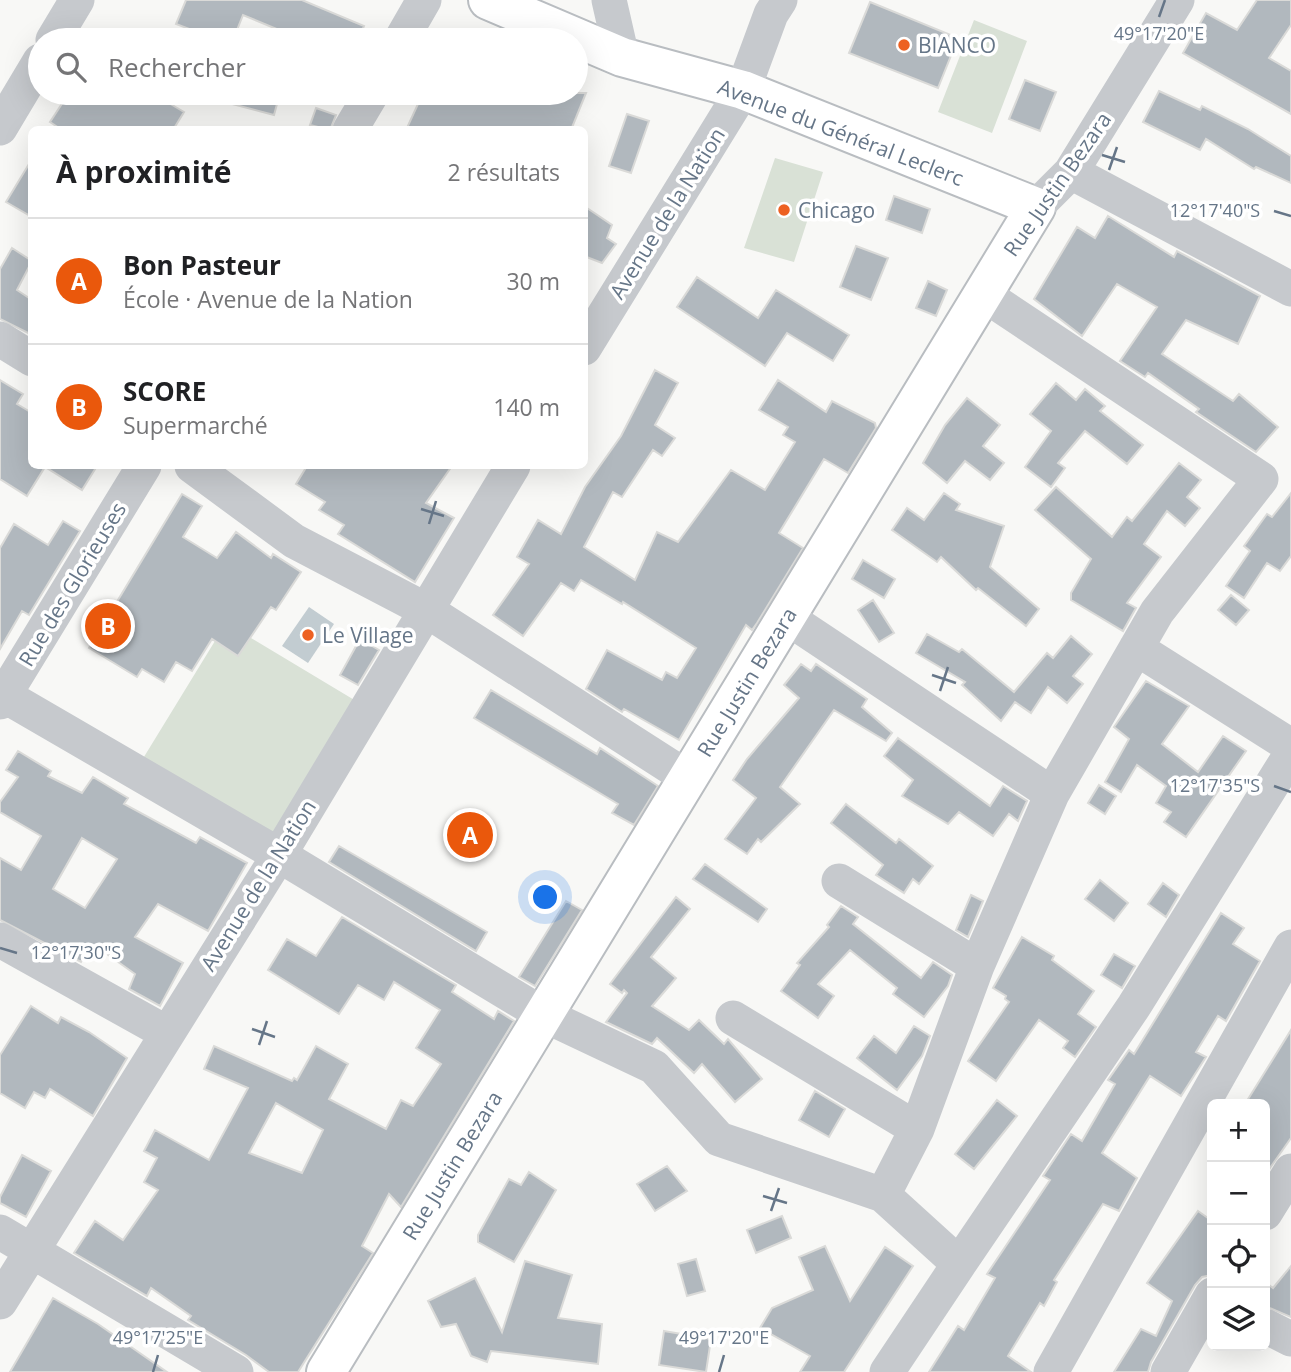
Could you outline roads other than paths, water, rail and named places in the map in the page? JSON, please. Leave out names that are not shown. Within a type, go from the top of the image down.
[{"type":"main road","name":"Avenue du Général Leclerc","points":[[488,0],[554,28]]},
{"type":"main road","name":"Avenue du Général Leclerc","points":[[588,43],[622,57],[743,90],[1037,208]]},
{"type":"main road","name":"Rue Justin Bezara","points":[[326,1372],[1037,208]]},
{"type":"street","points":[[60,28],[77,0]]},
{"type":"street","points":[[408,28],[424,0]]},
{"type":"street","points":[[609,0],[622,57]]},
{"type":"street","name":"Avenue de la Nation","points":[[588,342],[743,90],[771,13],[780,0]]},
{"type":"street","name":"Rue Justin Bezara","points":[[1037,208],[1071,172],[1177,0]]},
{"type":"street","points":[[0,128],[28,81]]},
{"type":"street","points":[[351,126],[365,105]]},
{"type":"street","points":[[1071,172],[1291,289]]},
{"type":"street","points":[[883,1195],[917,1129],[978,966],[1052,794],[1157,612],[1261,479],[983,294]]},
{"type":"street","points":[[0,339],[28,356]]},
{"type":"street","name":"Rue des Glorieuses","points":[[1,697],[142,469]]},
{"type":"street","points":[[196,469],[293,541],[426,610],[688,779]]},
{"type":"street","name":"Avenue de la Nation","points":[[0,1302],[165,1032],[279,855],[511,469]]},
{"type":"street","points":[[786,617],[1052,794]]},
{"type":"street","points":[[1136,648],[1291,746]]},
{"type":"street","points":[[1,697],[279,855],[544,1015],[654,1067],[719,1139],[883,1195],[959,1264]]},
{"type":"street","points":[[887,1372],[1134,1006],[1291,754]]},
{"type":"street","points":[[839,881],[978,966]]},
{"type":"street","points":[[0,940],[165,1032]]},
{"type":"street","points":[[1051,1372],[1291,947]]},
{"type":"street","points":[[733,1018],[917,1129]]},
{"type":"street","points":[[1270,1205],[1291,1171]]},
{"type":"street","points":[[0,1232],[236,1372]]},
{"type":"street","points":[[1168,1372],[1207,1306]]},
{"type":"street","points":[[1270,1328],[1291,1339]]},
{"type":"place","name":"BIANCO","points":[[904,45]]},
{"type":"place","name":"Chicago","points":[[784,210]]},
{"type":"place","name":"SCORE","points":[[108,626]]},
{"type":"place","name":"Le Village","points":[[308,635]]},
{"type":"place","name":"Bon Pasteur","points":[[470,835]]}]
